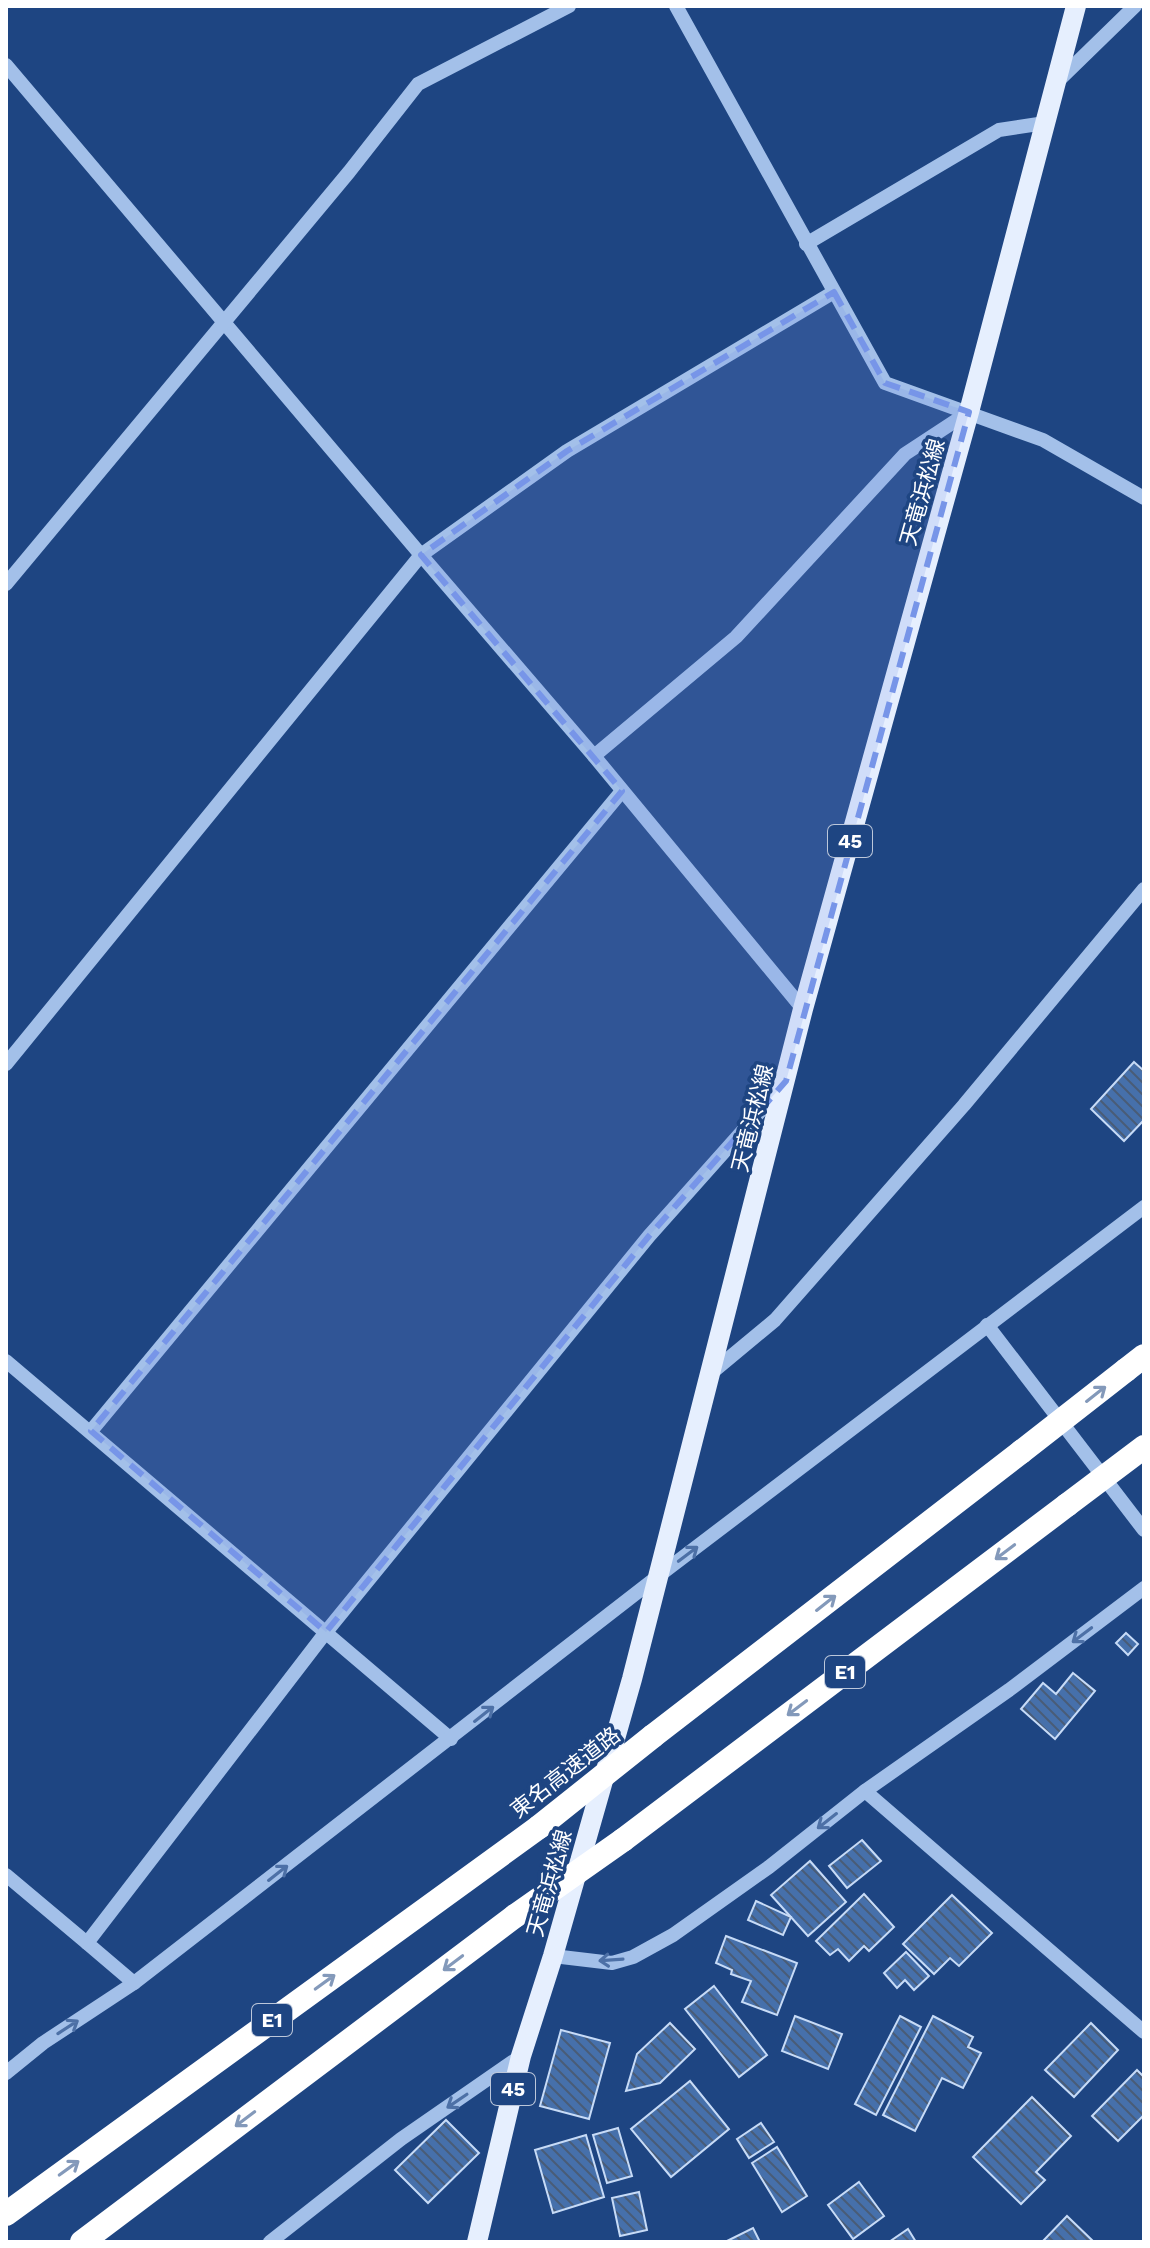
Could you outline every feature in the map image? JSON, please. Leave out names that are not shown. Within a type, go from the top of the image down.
[{"type":"highway","name":"東名高速道路","points":[[6,2214],[539,1827],[1135,1363]]},
{"type":"highway","name":"E1","points":[[82,2242],[1144,1447]]},
{"type":"main road","name":"天竜浜松線","points":[[477,2242],[521,2056],[553,1956],[632,1679],[803,1009],[969,412],[1076,6]]},
{"type":"street","points":[[6,584],[349,172],[418,84],[569,6]]},
{"type":"street","points":[[676,6],[885,383],[1043,440],[1144,498]]},
{"type":"street","points":[[1055,83],[1135,6]]},
{"type":"street","points":[[6,65],[594,756],[803,1009]]},
{"type":"street","points":[[806,244],[999,130],[1045,123]]},
{"type":"street","points":[[6,1064],[421,555],[567,451],[834,292]]},
{"type":"street","points":[[594,756],[736,637],[905,454],[969,412]]},
{"type":"street","points":[[91,1431],[622,791]]},
{"type":"street","points":[[710,1375],[775,1320],[964,1105],[1144,889]]},
{"type":"street","points":[[87,1943],[326,1632],[649,1236],[786,1081]]},
{"type":"street","points":[[6,2073],[43,2043],[134,1983],[657,1577],[1144,1207]]},
{"type":"street","points":[[987,1325],[1144,1530]]},
{"type":"street","points":[[6,1361],[451,1739]]},
{"type":"street","points":[[553,1956],[612,1963],[633,1957],[673,1935],[1144,1588]]},
{"type":"street","points":[[865,1791],[1144,2032]]},
{"type":"street","points":[[6,1875],[134,1983]]},
{"type":"street","points":[[270,2242],[401,2139],[521,2056]]},
{"type":"highlighted area","points":[[834,292],[885,383],[969,412],[786,1081],[649,1236],[326,1632],[91,1431],[622,791],[421,555],[567,451]]},
{"type":"building","points":[[1134,1062],[1144,1071],[1144,1120],[1124,1141],[1091,1109]]},
{"type":"building","points":[[1126,1633],[1138,1644],[1128,1655],[1116,1643]]},
{"type":"building","points":[[1073,1673],[1095,1691],[1055,1739],[1021,1709],[1043,1683],[1056,1694]]},
{"type":"building","points":[[862,1840],[881,1861],[847,1888],[829,1866]]},
{"type":"building","points":[[810,1861],[846,1902],[808,1936],[771,1895]]},
{"type":"building","points":[[864,1894],[894,1927],[869,1951],[864,1946],[849,1961],[838,1949],[830,1955],[816,1941]]},
{"type":"building","points":[[952,1895],[992,1933],[959,1966],[950,1958],[934,1974],[903,1944]]},
{"type":"building","points":[[756,1901],[791,1917],[783,1935],[748,1920]]},
{"type":"building","points":[[726,1936],[797,1963],[777,2015],[742,2002],[751,1981],[731,1974],[732,1970],[716,1963]]},
{"type":"building","points":[[906,1952],[929,1976],[914,1990],[905,1980],[897,1988],[884,1973]]},
{"type":"building","points":[[714,1986],[767,2055],[739,2077],[685,2009]]},
{"type":"building","points":[[795,2016],[842,2034],[828,2069],[782,2051]]},
{"type":"building","points":[[900,2016],[921,2027],[876,2115],[855,2104]]},
{"type":"building","points":[[933,2016],[973,2037],[968,2047],[981,2053],[963,2088],[942,2078],[915,2131],[883,2115]]},
{"type":"building","points":[[670,2023],[695,2049],[660,2083],[626,2091],[637,2054]]},
{"type":"building","points":[[1091,2023],[1118,2050],[1074,2097],[1045,2070]]},
{"type":"building","points":[[561,2030],[610,2043],[589,2119],[540,2106]]},
{"type":"building","points":[[1137,2070],[1144,2077],[1144,2115],[1118,2141],[1092,2116]]},
{"type":"building","points":[[690,2081],[729,2129],[671,2177],[631,2129]]},
{"type":"building","points":[[1032,2097],[1071,2136],[1036,2172],[1045,2180],[1021,2204],[973,2157]]},
{"type":"building","points":[[446,2120],[479,2153],[428,2203],[395,2170]]},
{"type":"building","points":[[761,2123],[774,2142],[749,2158],[737,2139]]},
{"type":"building","points":[[618,2128],[632,2176],[607,2183],[593,2135]]},
{"type":"building","points":[[586,2135],[604,2197],[553,2213],[535,2150]]},
{"type":"building","points":[[777,2147],[807,2196],[782,2212],[752,2163]]},
{"type":"building","points":[[859,2182],[884,2216],[853,2239],[828,2205]]},
{"type":"building","points":[[639,2192],[647,2230],[620,2236],[612,2198]]},
{"type":"building","points":[[1067,2216],[1094,2242],[1042,2242]]},
{"type":"building","points":[[753,2228],[760,2242],[725,2242]]},
{"type":"building","points":[[908,2229],[916,2242],[889,2242]]}]
